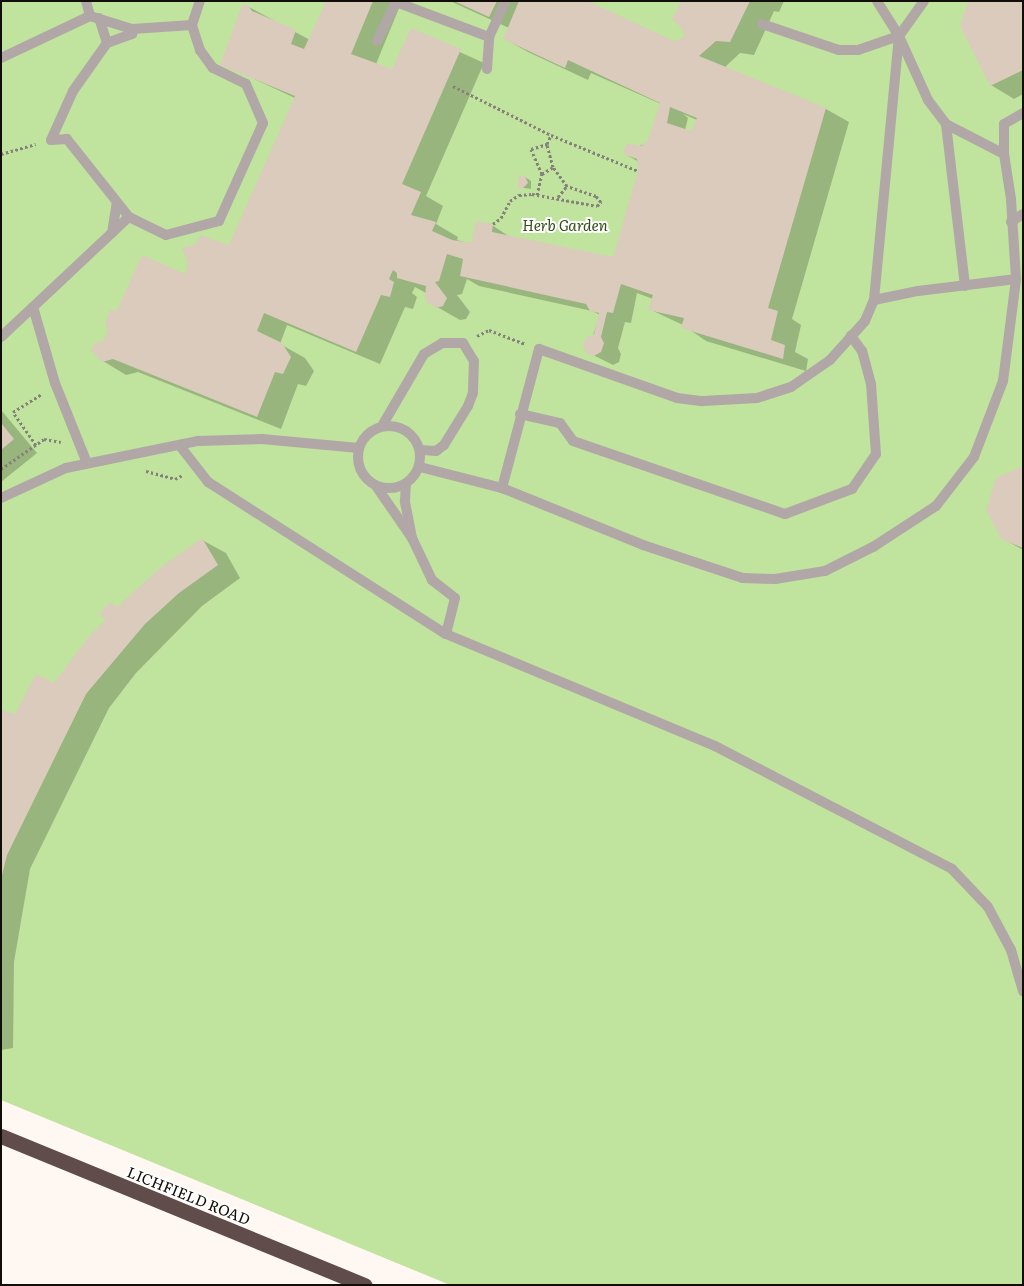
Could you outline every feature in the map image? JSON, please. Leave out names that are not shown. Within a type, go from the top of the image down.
[{"type":"highway","name":"LICHFIELD ROAD","points":[[3,1141],[365,1285]]},
{"type":"lane","points":[[132,29],[132,34],[108,43],[73,91],[51,140],[67,139],[130,217],[166,235],[219,221],[263,124],[246,84],[213,68],[200,50],[192,25],[200,1]]},
{"type":"lane","points":[[487,69],[488,37],[506,1]]},
{"type":"lane","points":[[876,1],[899,36],[928,100],[946,124],[1004,154]]},
{"type":"lane","points":[[502,488],[520,414],[539,350],[678,398],[730,401],[756,398],[791,387],[830,360],[865,321],[874,300],[899,36],[924,1]]},
{"type":"lane","points":[[376,41],[396,2],[488,37]]},
{"type":"lane","points":[[86,11],[102,21],[132,29],[192,25]]},
{"type":"lane","points":[[86,11],[102,21],[108,43]]},
{"type":"lane","points":[[1,58],[86,11]]},
{"type":"lane","points":[[762,24],[839,50],[858,50],[899,36]]},
{"type":"lane","points":[[420,467],[502,488],[643,545],[743,578],[775,579],[825,571],[873,547],[936,506],[974,457],[1003,381],[1016,279],[1004,154],[1004,124],[1023,113]]},
{"type":"lane","points":[[946,124],[965,286]]},
{"type":"lane","points":[[112,233],[117,202]]},
{"type":"lane","points":[[1011,222],[1023,214]]},
{"type":"lane","points":[[1,338],[130,217]]},
{"type":"lane","points":[[874,300],[1016,279]]},
{"type":"lane","points":[[33,307],[55,383],[87,464]]},
{"type":"lane","points":[[520,414],[560,423],[573,441],[785,514],[852,489],[876,454],[871,384],[862,351],[851,336]]},
{"type":"lane","points":[[420,450],[436,451],[444,445],[468,406],[473,393],[474,361],[463,343],[442,343],[424,354],[410,373],[399,403],[382,426],[371,432],[359,448],[359,467],[365,478],[376,486],[412,538],[432,580],[455,598],[446,634]]},
{"type":"lane","points":[[376,486],[391,489],[406,484],[420,467],[420,450],[406,431],[382,426]]},
{"type":"lane","points":[[1,498],[40,478],[87,464],[198,441],[262,439],[359,448]]},
{"type":"lane","points":[[180,446],[208,482],[229,497],[446,634],[715,746],[952,869],[988,907],[1011,950],[1023,991]]},
{"type":"lane","points":[[406,484],[405,501],[412,538]]},
{"type":"path","points":[[453,86],[551,135],[638,171]]},
{"type":"path","points":[[493,224],[514,198],[537,195],[598,206],[600,202],[596,196],[567,186],[553,167],[548,144],[551,135]]},
{"type":"path","points":[[1,154],[51,140]]},
{"type":"path","points":[[537,195],[542,174],[531,149],[548,144]]},
{"type":"path","points":[[542,174],[553,167]]},
{"type":"path","points":[[557,198],[567,186]]},
{"type":"path","points":[[463,343],[489,330],[539,350]]},
{"type":"path","points":[[36,445],[13,412],[48,390]]},
{"type":"path","points":[[1,469],[44,439],[70,444]]},
{"type":"green space","name":"Herb Garden","points":[[1,1],[1023,1],[1023,1285],[450,1285],[1,1100]]},
{"type":"building","points":[[326,1],[373,1],[351,54],[392,69],[411,28],[461,49],[402,184],[421,192],[411,215],[436,222],[432,231],[452,240],[471,243],[476,221],[493,224],[492,232],[613,257],[638,171],[637,159],[623,154],[627,143],[641,146],[648,140],[660,103],[568,60],[565,68],[503,39],[519,1],[588,1],[674,41],[685,37],[681,27],[672,20],[681,1],[750,1],[730,42],[716,41],[699,56],[826,108],[768,308],[778,311],[771,340],[785,345],[783,359],[681,328],[684,318],[648,310],[653,295],[621,284],[613,313],[607,312],[601,337],[604,343],[601,352],[594,356],[586,353],[583,345],[586,338],[594,334],[599,313],[590,311],[586,304],[460,276],[463,259],[447,254],[439,281],[435,282],[447,298],[443,306],[436,308],[429,304],[425,298],[426,286],[397,278],[397,273],[393,270],[389,279],[394,282],[390,297],[381,295],[356,352],[264,313],[257,331],[282,343],[291,357],[283,374],[275,372],[257,417],[113,359],[102,362],[91,350],[95,343],[103,341],[108,330],[105,323],[110,310],[117,310],[142,255],[185,274],[188,263],[182,248],[196,244],[200,235],[229,245],[295,96],[220,65],[242,5],[247,4],[252,11],[296,30],[291,44],[304,49]],"holes":[[[670,107],[697,118],[691,131],[667,123]]]},
{"type":"building","points":[[454,1],[497,1],[489,17]]},
{"type":"building","points":[[968,1],[1023,1],[1023,70],[990,86],[960,26]]},
{"type":"building","points":[[519,175],[525,176],[528,183],[522,189],[517,188]]},
{"type":"building","points":[[1,423],[14,439],[1,450]]},
{"type":"building","points":[[1023,466],[1023,548],[1001,539],[986,510],[996,478]]},
{"type":"building","points":[[202,538],[218,565],[179,593],[145,624],[86,694],[7,855],[1,879],[1,710],[15,714],[36,674],[54,683],[89,636],[106,620],[99,614],[110,602],[117,607],[160,568]]}]
